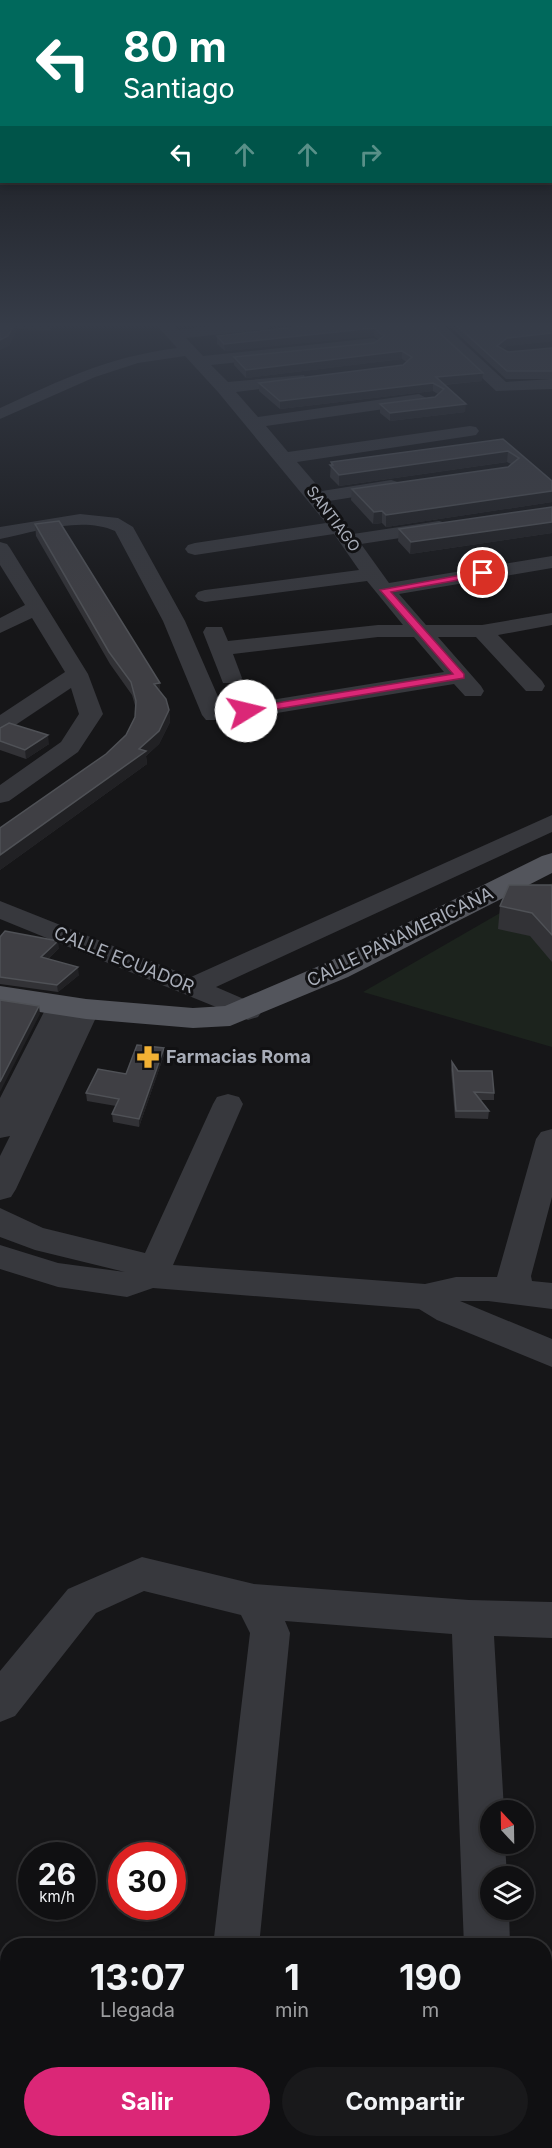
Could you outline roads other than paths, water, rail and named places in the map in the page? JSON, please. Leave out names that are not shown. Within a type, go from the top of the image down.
[{"type":"main road","name":"CALLE PANAMERICANA","points":[[0,996],[74,1008],[210,1019],[248,1011],[337,970],[552,862]]},
{"type":"street","name":"SANTIAGO","points":[[239,693],[466,684],[379,582],[317,497],[254,424]]},
{"type":"street","points":[[284,458],[470,431]]},
{"type":"street","points":[[317,497],[404,484]]},
{"type":"street","points":[[0,796],[70,747],[91,714],[77,674],[0,545],[93,519],[109,521],[123,527],[174,621],[214,715]]},
{"type":"street","points":[[200,572],[344,534],[461,524]]},
{"type":"street","points":[[194,527],[200,572],[215,633],[255,733]]},
{"type":"street","points":[[200,572],[379,582],[552,562]]},
{"type":"street","points":[[0,627],[37,607]]},
{"type":"street","points":[[215,633],[482,631],[552,619]]},
{"type":"street","points":[[482,631],[534,686]]},
{"type":"street","points":[[0,725],[77,674]]},
{"type":"street","points":[[193,987],[552,823]]},
{"type":"street","name":"CALLE ECUADOR","points":[[0,909],[248,1011]]},
{"type":"street","points":[[0,1128],[74,1008]]},
{"type":"street","points":[[0,1189],[74,1008]]},
{"type":"street","points":[[151,1276],[228,1104]]},
{"type":"street","points":[[516,1293],[514,1276],[552,1139]]},
{"type":"street","points":[[0,1220],[3,1225],[35,1238],[135,1262],[151,1276]]},
{"type":"street","points":[[0,1257],[58,1275],[127,1285],[151,1276],[426,1297],[449,1311],[552,1354]]},
{"type":"street","points":[[426,1297],[443,1289],[552,1296]]},
{"type":"street","points":[[0,1703],[82,1601],[142,1574],[254,1601],[470,1618],[552,1620]]},
{"type":"street","points":[[237,1938],[270,1633],[254,1601]]},
{"type":"street","points":[[470,1618],[475,1644],[487,1938]]},
{"type":"place","name":"Farmacias Roma","points":[[148,1057]]}]
